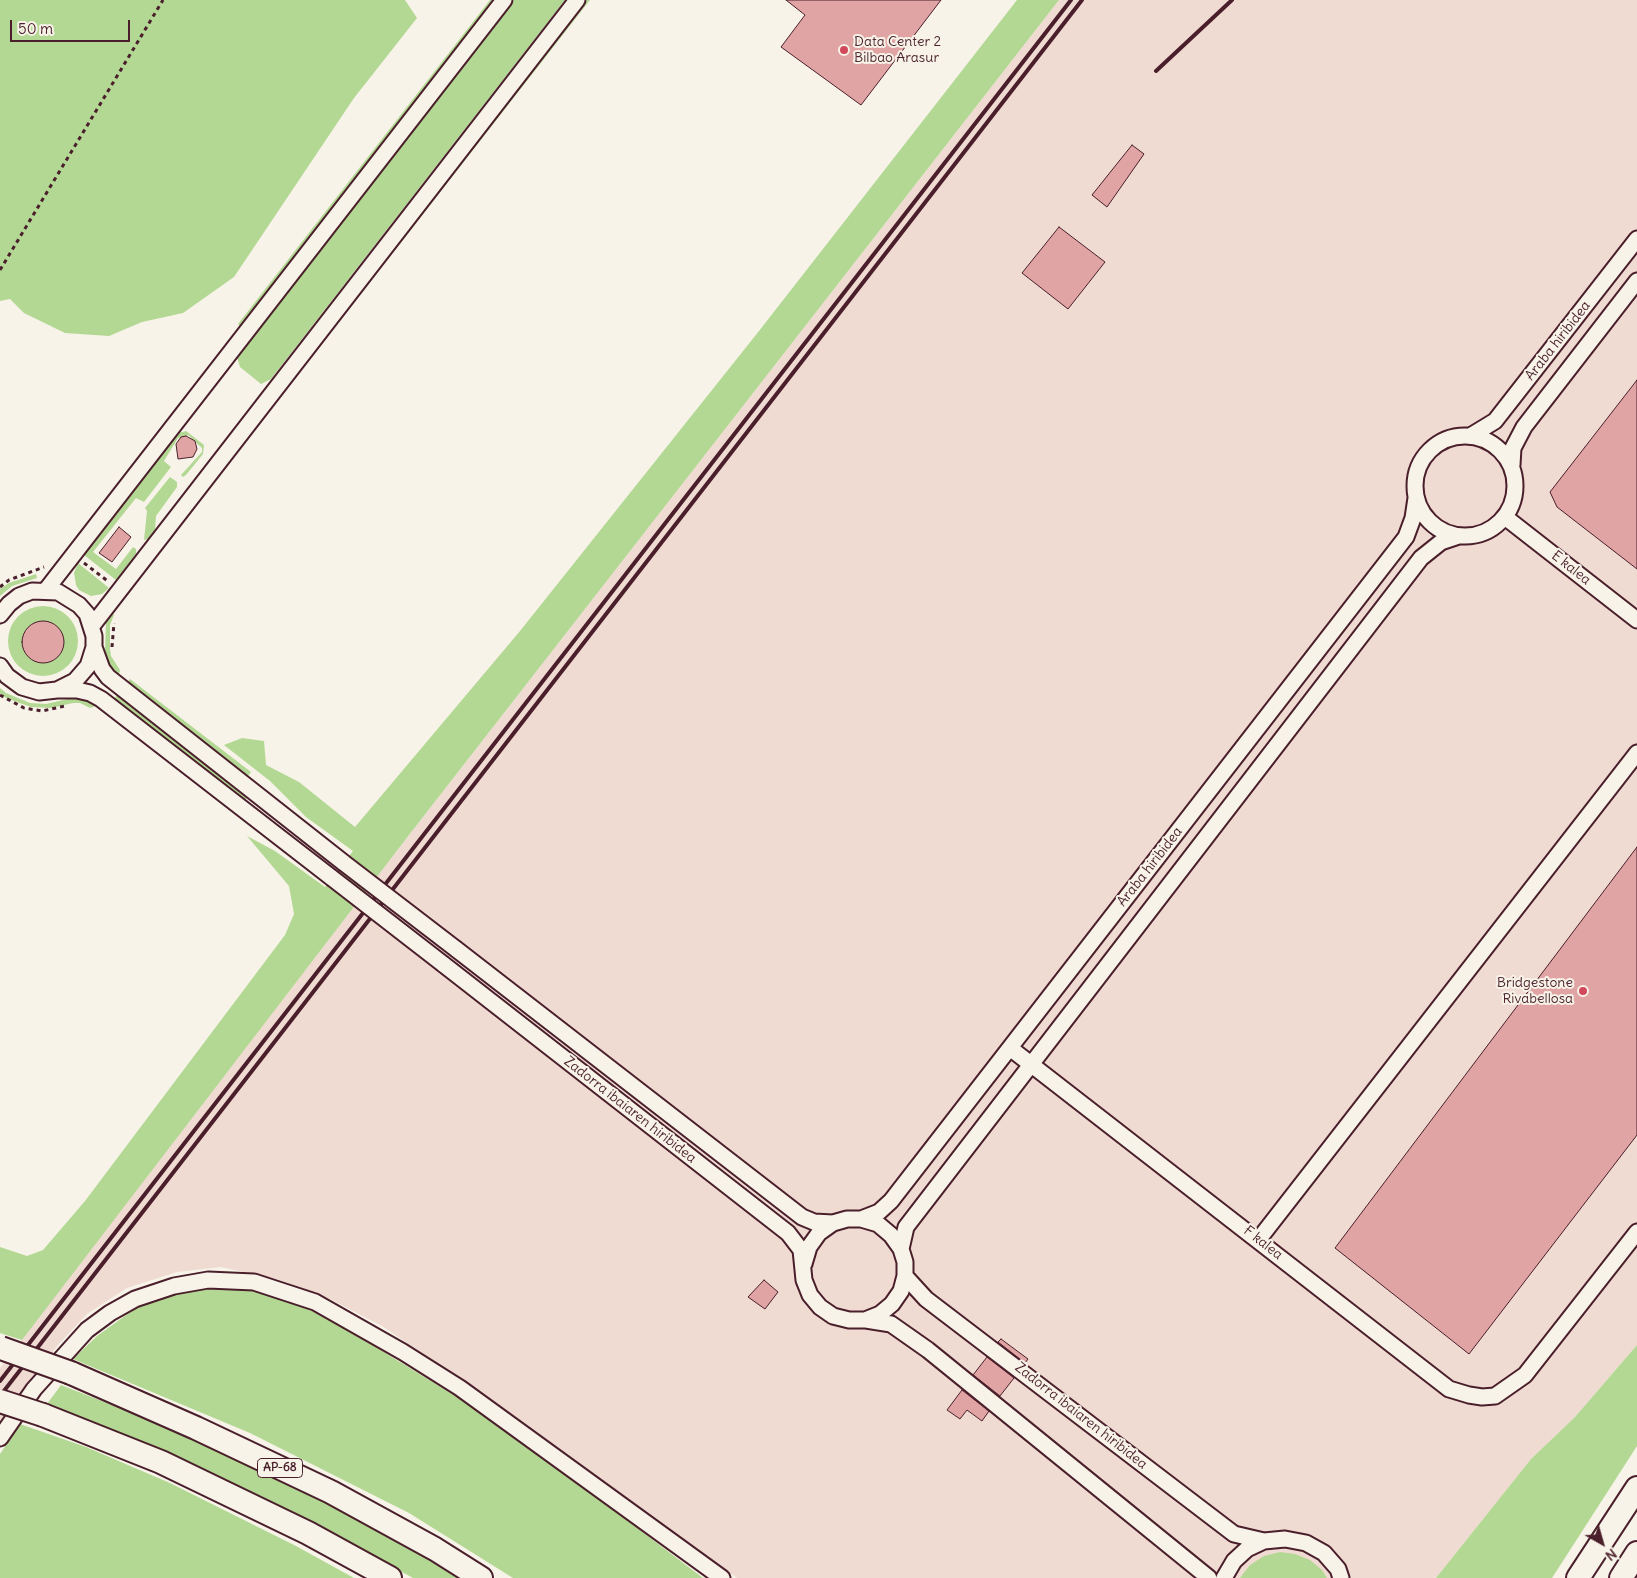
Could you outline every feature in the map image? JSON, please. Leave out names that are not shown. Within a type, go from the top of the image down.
[{"type":"highway","name":"AP-68","points":[[1,1348],[71,1373],[196,1428],[331,1492],[435,1549],[481,1578]]},
{"type":"highway","points":[[0,1401],[43,1415],[161,1462],[308,1533],[390,1578]]},
{"type":"highway","points":[[1578,1578],[1637,1488]]},
{"type":"highway","points":[[1621,1578],[1637,1553]]},
{"type":"highway","points":[[1621,1578],[1637,1563]]},
{"type":"street","points":[[46,590],[504,0]]},
{"type":"street","points":[[92,626],[577,0]]},
{"type":"street","name":"Araba hiribidea","points":[[1472,435],[1495,421],[1637,238]]},
{"type":"street","name":"Araba hiribidea","points":[[1512,465],[1512,448],[1524,427],[1637,281]]},
{"type":"street","points":[[1472,435],[1492,442],[1506,454],[1512,465],[1516,492],[1505,517],[1497,526],[1476,536],[1459,536],[1439,529],[1425,517],[1416,498],[1415,479],[1422,460],[1434,445],[1450,437],[1472,435]]},
{"type":"street","name":"Araba hiribidea","points":[[861,1219],[879,1212],[891,1201],[1406,537],[1413,518],[1416,498]]},
{"type":"street","name":"E kalea","points":[[1505,517],[1637,620]]},
{"type":"street","name":"Araba hiribidea","points":[[901,1249],[906,1227],[1421,558],[1441,542],[1459,536]]},
{"type":"street","points":[[0,615],[19,596],[32,591],[46,590],[58,592],[74,601],[87,614],[92,626],[94,647],[88,666],[75,681],[57,690]]},
{"type":"street","name":"Zadorra ibaiaren hiribidea","points":[[94,647],[102,669],[108,677],[344,863],[802,1217],[814,1222],[834,1223]]},
{"type":"street","name":"Zadorra ibaiaren hiribidea","points":[[0,666],[7,676],[22,687],[39,692],[77,690],[90,693],[101,699],[788,1233],[799,1245],[804,1264]]},
{"type":"street","points":[[1260,1239],[1637,753]]},
{"type":"street","name":"F kalea","points":[[1010,1048],[1260,1239],[1449,1388],[1482,1397],[1495,1396],[1525,1375],[1637,1232]]},
{"type":"street","points":[[865,1320],[880,1314],[892,1304],[901,1291],[905,1276],[905,1262],[901,1249],[891,1235],[878,1224],[861,1219],[834,1223],[819,1233],[809,1247],[804,1264],[804,1280],[810,1295],[820,1307],[833,1316],[849,1320],[865,1320],[891,1324],[928,1350],[1209,1578]]},
{"type":"street","name":"Zadorra ibaiaren hiribidea","points":[[905,1276],[926,1298],[1234,1534],[1264,1541]]},
{"type":"street","points":[[0,1438],[40,1382],[87,1330],[110,1313],[135,1299],[174,1286],[208,1280],[254,1282],[315,1302],[444,1377],[722,1578]]},
{"type":"street","points":[[1224,1578],[1234,1561],[1248,1549],[1264,1541],[1285,1538],[1306,1543],[1324,1554],[1338,1570],[1341,1578]]},
{"type":"path","points":[[0,270],[163,0]]},
{"type":"path","points":[[74,555],[120,590]]},
{"type":"path","points":[[113,652],[112,630],[116,616]]},
{"type":"path","points":[[0,695],[24,708],[42,711],[67,706]]},
{"type":"shaded area","points":[[1059,0],[1637,0],[1637,1345],[1575,1417],[1531,1459],[1436,1578],[737,1578],[512,1414],[382,1326],[330,1299],[277,1279],[221,1267],[177,1272],[127,1288],[87,1314],[58,1345],[0,1421],[0,1368],[409,835]]},
{"type":"green space","points":[[0,0],[405,0],[417,18],[354,98],[234,277],[183,313],[142,322],[109,336],[65,333],[24,313],[10,299],[0,301]]},
{"type":"green space","points":[[490,0],[493,0],[240,326],[238,324]]},
{"type":"green space","points":[[514,0],[565,0],[271,379],[261,384],[240,367],[237,357]]},
{"type":"green space","points":[[587,0],[590,0],[132,587]]},
{"type":"green space","points":[[1017,0],[1059,0],[409,835],[22,1340],[0,1333],[0,1247],[27,1256],[43,1250],[85,1201],[285,935],[294,914],[289,886],[247,836],[275,851],[325,887],[353,851],[306,817],[270,781],[224,745],[242,738],[264,741],[266,765],[299,782],[355,827],[520,631],[759,331]]},
{"type":"green space","points":[[186,431],[204,445],[203,454],[183,477],[181,475],[202,452],[202,448],[188,435],[178,438],[164,461],[171,467],[144,502],[136,498],[93,552],[116,569],[133,547],[136,549],[136,554],[116,580],[84,555],[179,433]]},
{"type":"green space","points":[[170,477],[177,482],[177,487],[156,516],[155,530],[148,539],[144,540],[147,511],[145,508]]},
{"type":"green space","points":[[78,563],[109,588],[102,594],[91,596],[79,590],[74,573]]},
{"type":"green space","points":[[36,574],[37,578],[12,586],[0,596],[0,589],[9,583]]},
{"type":"green space","points":[[43,606],[62,612],[72,622],[78,641],[72,660],[62,670],[43,676],[24,670],[14,660],[8,641],[14,622],[24,612]]},
{"type":"green space","points":[[112,613],[114,615],[110,625],[110,649],[111,656],[120,670],[119,675],[110,666],[105,652],[106,622]]},
{"type":"green space","points":[[130,679],[251,772],[248,776],[127,683]]},
{"type":"green space","points":[[0,688],[6,693],[30,703],[46,704],[72,698],[89,702],[96,706],[90,708],[80,703],[73,703],[51,708],[31,707],[6,698],[0,693]]},
{"type":"green space","points":[[117,695],[248,796],[245,801],[114,699]]},
{"type":"green space","points":[[215,1287],[248,1289],[293,1302],[340,1325],[499,1423],[703,1578],[513,1578],[409,1513],[250,1433],[73,1359],[97,1336],[136,1308],[176,1292]]},
{"type":"green space","points":[[1637,1345],[1637,1446],[1552,1578],[1436,1578],[1531,1459],[1575,1417]]},
{"type":"green space","points":[[61,1385],[196,1438],[279,1478],[428,1557],[460,1578],[413,1578],[286,1509],[205,1470],[47,1404]]},
{"type":"green space","points":[[20,1424],[86,1447],[170,1483],[296,1546],[354,1578],[0,1578],[0,1454]]},
{"type":"green space","points":[[1280,1552],[1295,1554],[1310,1560],[1322,1570],[1327,1578],[1240,1578],[1250,1565],[1264,1556]]},
{"type":"building","name":"Data Center 2 Bilbao Arasur","points":[[786,0],[941,0],[861,105],[781,47],[805,15]]},
{"type":"building","points":[[1132,145],[1144,154],[1107,207],[1092,195]]},
{"type":"building","points":[[1059,227],[1105,262],[1068,309],[1022,273]]},
{"type":"building","points":[[1637,380],[1637,569],[1557,507],[1550,492]]},
{"type":"building","points":[[186,436],[195,441],[197,449],[193,457],[178,459],[176,444],[181,437]]},
{"type":"building","points":[[119,527],[131,537],[112,562],[99,553]]},
{"type":"building","points":[[43,621],[58,627],[64,642],[58,657],[43,663],[28,657],[22,642],[28,627]]},
{"type":"building","name":"Bridgestone Rivabellosa","points":[[1637,847],[1637,1135],[1469,1354],[1335,1248]]},
{"type":"building","points":[[764,1280],[778,1292],[765,1309],[748,1297]]},
{"type":"building","points":[[1001,1339],[1028,1359],[1025,1363],[998,1342]]},
{"type":"building","points":[[987,1357],[1014,1378],[1000,1396],[973,1375]]},
{"type":"building","points":[[962,1390],[989,1411],[982,1421],[967,1410],[960,1419],[947,1410]]},
{"type":"railway","points":[[0,1381],[1071,0]]},
{"type":"railway","points":[[0,1396],[1082,0]]},
{"type":"railway","points":[[1156,71],[1232,0]]},
{"type":"place","name":"Data Center 2 Bilbao Arasur","points":[[844,50]]},
{"type":"place","name":"Bridgestone Rivabellosa","points":[[1583,991]]}]
